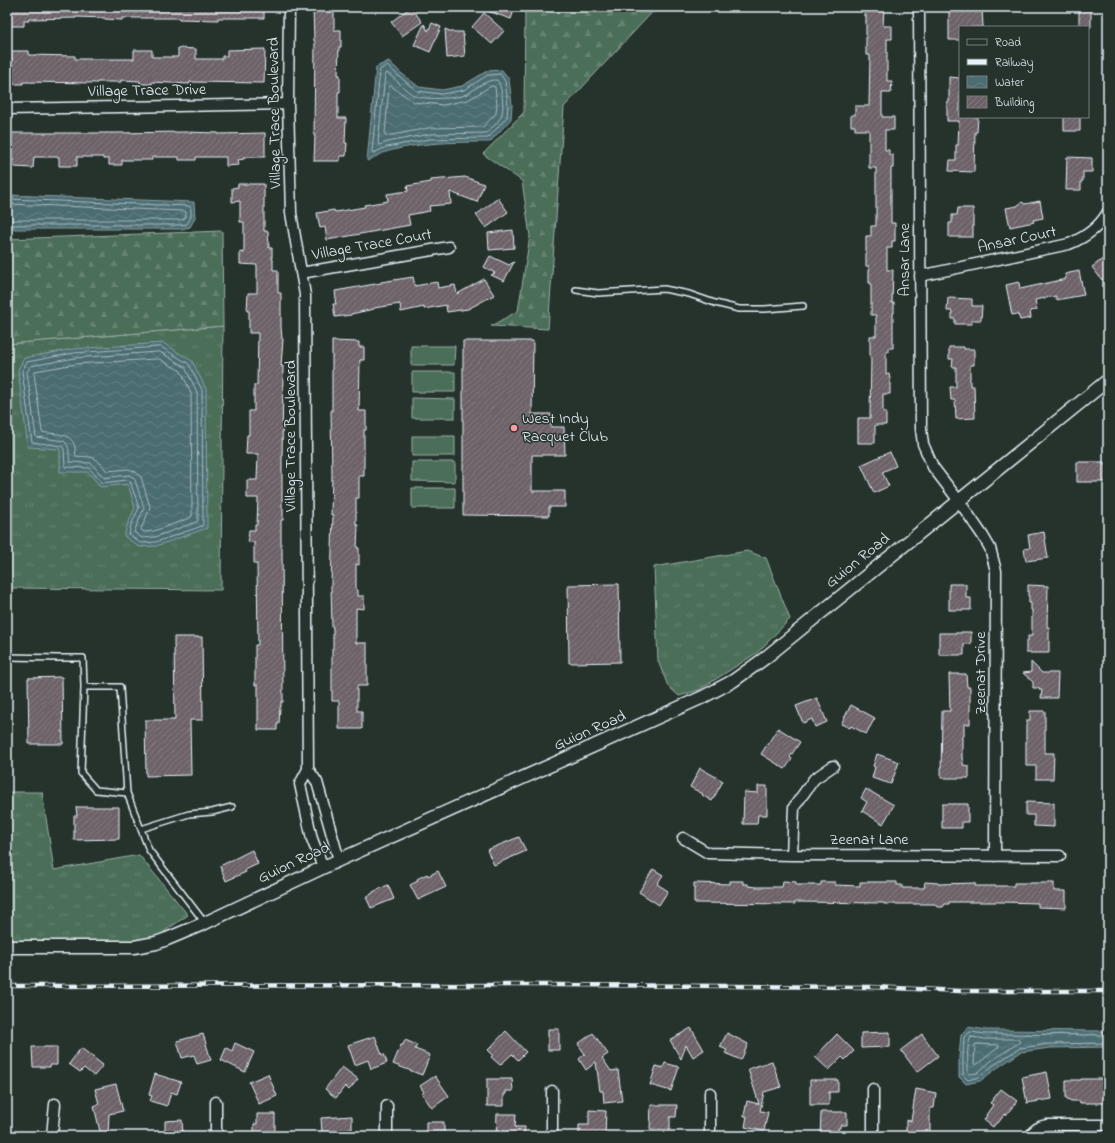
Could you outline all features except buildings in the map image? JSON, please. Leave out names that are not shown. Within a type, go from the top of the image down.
[{"type":"street","name":"Village Trace Boulevard","points":[[289,7],[288,104],[291,212],[305,295],[308,769]]},
{"type":"street","name":"Ansar Lane","points":[[919,7],[921,429],[923,444],[933,467],[959,501]]},
{"type":"street","name":"Village Trace Drive","points":[[7,109],[288,104]]},
{"type":"street","name":"Ansar Court","points":[[920,276],[1069,244],[1085,237],[1094,230],[1108,212]]},
{"type":"street","name":"Village Trace Court","points":[[301,273],[449,247]]},
{"type":"street","name":"Guion Road","points":[[7,947],[134,946],[156,943],[205,923],[323,867],[718,690],[765,658],[1108,380]]},
{"type":"street","name":"Zeenat Drive","points":[[959,501],[988,544],[993,555],[996,570],[995,856]]},
{"type":"street","points":[[792,855],[794,807],[814,779],[833,766]]},
{"type":"street","points":[[323,867],[312,839],[300,784],[308,769],[317,782],[339,860]]},
{"type":"street","name":"Zeenat Lane","points":[[683,838],[708,853],[792,855],[1060,856]]},
{"type":"street","points":[[873,1090],[873,1136]]},
{"type":"street","points":[[552,1091],[552,1136]]},
{"type":"street","points":[[710,1093],[710,1136]]},
{"type":"street","points":[[216,1102],[216,1136]]},
{"type":"street","points":[[52,1136],[55,1104]]},
{"type":"street","points":[[386,1106],[387,1136]]},
{"type":"street","points":[[1030,1136],[1036,1129],[1048,1124],[1108,1125]]},
{"type":"lane","points":[[576,290],[598,293],[664,289],[688,294],[739,309],[765,309],[803,306]]},
{"type":"lane","points":[[7,657],[83,658],[84,687],[81,773],[96,790],[128,793]]},
{"type":"lane","points":[[84,687],[120,687],[128,793],[148,850],[205,923]]},
{"type":"lane","points":[[141,830],[189,814],[212,812],[232,807]]},
{"type":"green space","points":[[525,7],[657,7],[564,107],[548,329],[491,326],[518,311],[530,236],[522,181],[483,154],[524,112]]},
{"type":"green space","points":[[222,231],[223,326],[7,344],[7,239]]},
{"type":"green space","points":[[223,326],[221,590],[7,588],[7,344]]},
{"type":"green space","points":[[411,346],[455,346],[454,365],[411,365]]},
{"type":"green space","points":[[412,372],[455,372],[455,392],[412,392]]},
{"type":"green space","points":[[412,398],[455,399],[455,418],[412,418]]},
{"type":"green space","points":[[412,436],[455,436],[455,456],[412,456]]},
{"type":"green space","points":[[412,462],[455,462],[455,482],[412,481]]},
{"type":"green space","points":[[412,488],[455,488],[455,508],[412,508]]},
{"type":"green space","points":[[747,551],[766,558],[790,619],[758,652],[699,690],[679,696],[668,686],[658,661],[654,567]]},
{"type":"green space","points":[[7,792],[42,792],[54,870],[139,855],[188,915],[145,945],[7,947]]},
{"type":"water","points":[[389,61],[401,73],[419,87],[442,90],[462,86],[487,71],[502,70],[509,79],[512,105],[511,119],[490,142],[452,142],[401,148],[380,154],[367,161],[376,67]]},
{"type":"water","points":[[7,195],[194,202],[195,218],[190,227],[181,229],[7,229]]},
{"type":"water","points":[[163,343],[192,361],[206,389],[207,528],[156,546],[139,547],[124,536],[135,508],[128,484],[101,487],[88,472],[60,472],[60,449],[28,447],[18,370],[24,358],[73,349]]},
{"type":"water","points":[[968,1027],[986,1030],[1108,1031],[1108,1047],[1050,1048],[1021,1052],[980,1081],[966,1084],[959,1077],[959,1057],[961,1035]]},
{"type":"railway","points":[[7,986],[555,985],[872,987],[960,991],[1108,991]]},
{"type":"place","name":"West Indy Racquet Club","points":[[514,428]]}]
